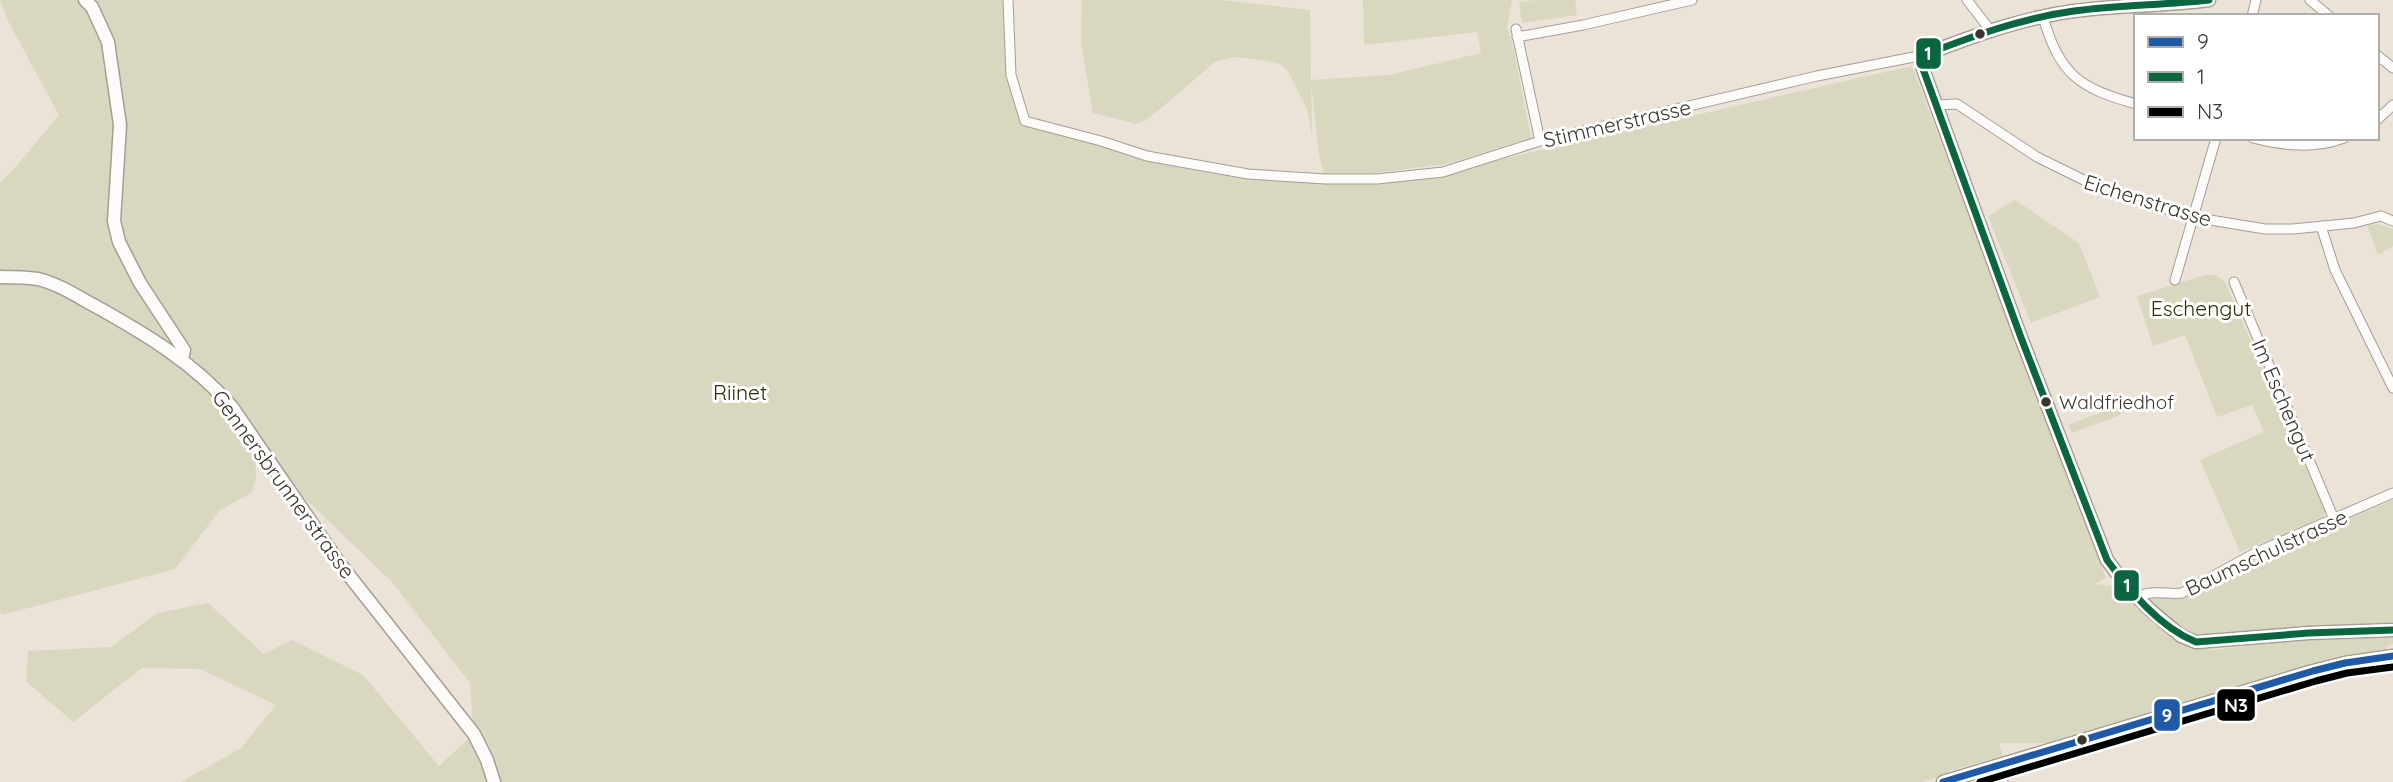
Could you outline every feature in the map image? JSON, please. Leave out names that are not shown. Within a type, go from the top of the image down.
[{"type":"street","points":[[85,0],[92,6],[108,42],[120,125],[114,221],[119,242],[182,352]]},
{"type":"street","name":"Stimmerstrasse","points":[[1008,0],[1011,75],[1025,121],[1147,156],[1248,174],[1326,180],[1377,179],[1444,172],[1540,141],[1817,76],[1924,55],[1991,31],[2043,17],[2101,8],[2208,0]]},
{"type":"street","points":[[1540,141],[1517,33],[1583,25],[1692,0]]},
{"type":"street","points":[[1967,0],[1991,31]]},
{"type":"street","points":[[2310,0],[2327,14]]},
{"type":"street","points":[[2043,17],[2060,60],[2071,75],[2103,95],[2134,103]]},
{"type":"street","points":[[1924,55],[1923,69],[1935,105],[2107,560],[2115,572],[2174,631],[2196,642],[2309,633],[2393,630]]},
{"type":"street","points":[[2379,57],[2393,68]]},
{"type":"street","name":"Eichenstrasse","points":[[1935,105],[1957,104],[2037,157],[2104,190],[2192,217],[2265,229],[2354,223],[2381,216],[2393,221]]},
{"type":"street","points":[[2379,118],[2393,105]]},
{"type":"street","points":[[2175,280],[2215,140]]},
{"type":"street","points":[[2260,140],[2277,145],[2298,146],[2336,140]]},
{"type":"street","points":[[2321,226],[2335,270],[2393,388]]},
{"type":"street","name":"Gennersbrunnerstrasse","points":[[0,277],[38,279],[59,287],[182,352],[232,407],[346,573],[474,734],[494,782]]},
{"type":"street","name":"Im Eschengut","points":[[2234,282],[2334,519]]},
{"type":"street","name":"Baumschulstrasse","points":[[2138,597],[2149,592],[2169,595],[2182,593],[2257,552],[2393,493]]},
{"type":"street","points":[[1943,782],[2312,671],[2393,656]]},
{"type":"street","points":[[1998,765],[2003,782]]},
{"type":"green space","name":"Riinet","points":[[0,0],[1008,0],[1009,43],[1022,117],[1147,156],[1248,174],[1326,179],[1319,156],[1311,80],[1389,75],[1481,53],[1477,32],[1364,45],[1363,0],[1512,0],[1507,27],[1531,138],[1446,164],[1334,178],[1444,172],[1912,66],[2106,578],[2095,584],[2112,586],[2121,591],[2173,640],[2191,648],[2214,650],[2279,642],[2393,637],[2393,644],[2386,649],[2334,658],[2053,743],[1999,743],[2003,756],[1948,771],[1948,774],[1922,782],[501,782],[473,727],[470,683],[392,582],[288,482],[218,386],[197,364],[81,293],[0,273],[0,183],[59,115],[8,21]]},
{"type":"green space","points":[[1082,0],[1221,0],[1310,10],[1312,135],[1307,109],[1288,71],[1280,64],[1234,57],[1215,62],[1148,119],[1136,124],[1093,113],[1081,42]]},
{"type":"green space","points":[[1575,0],[1577,15],[1522,23],[1519,2]]},
{"type":"green space","points":[[2015,200],[2079,243],[2100,297],[2031,323],[1988,216]]},
{"type":"green space","points":[[2377,224],[2393,229],[2393,246],[2378,255],[2367,225]]},
{"type":"green space","name":"Eschengut","points":[[2205,275],[2216,275],[2225,282],[2325,511],[2324,517],[2240,552],[2200,460],[2264,432],[2252,405],[2217,417],[2185,335],[2153,346],[2137,296]]},
{"type":"green space","points":[[0,283],[41,285],[91,309],[174,358],[218,399],[255,448],[256,478],[251,493],[219,511],[175,569],[2,615]]},
{"type":"green space","points":[[2118,406],[2121,415],[2072,433],[2068,425]]},
{"type":"green space","points":[[2393,500],[2393,622],[2370,626],[2195,636],[2171,623],[2148,601],[2149,595],[2178,599],[2256,559]]},
{"type":"green space","points":[[208,603],[264,654],[292,640],[363,675],[439,766],[470,737],[480,755],[489,782],[181,782],[241,748],[276,705],[200,669],[142,668],[73,722],[26,681],[28,651],[111,647],[157,613]]},
{"type":"transit line","name":"1","points":[[2209,0],[2091,9],[2036,18],[1924,55],[1923,69],[2020,335],[2107,560],[2125,584],[2158,618],[2196,642],[2309,633],[2393,630]]},
{"type":"transit line","name":"9","points":[[1943,782],[2313,671],[2393,656]]},
{"type":"transit line","name":"N3","points":[[1980,782],[2316,681],[2347,673],[2393,667]]},
{"type":"place","name":"Waldfriedhof","points":[[2046,402]]}]
